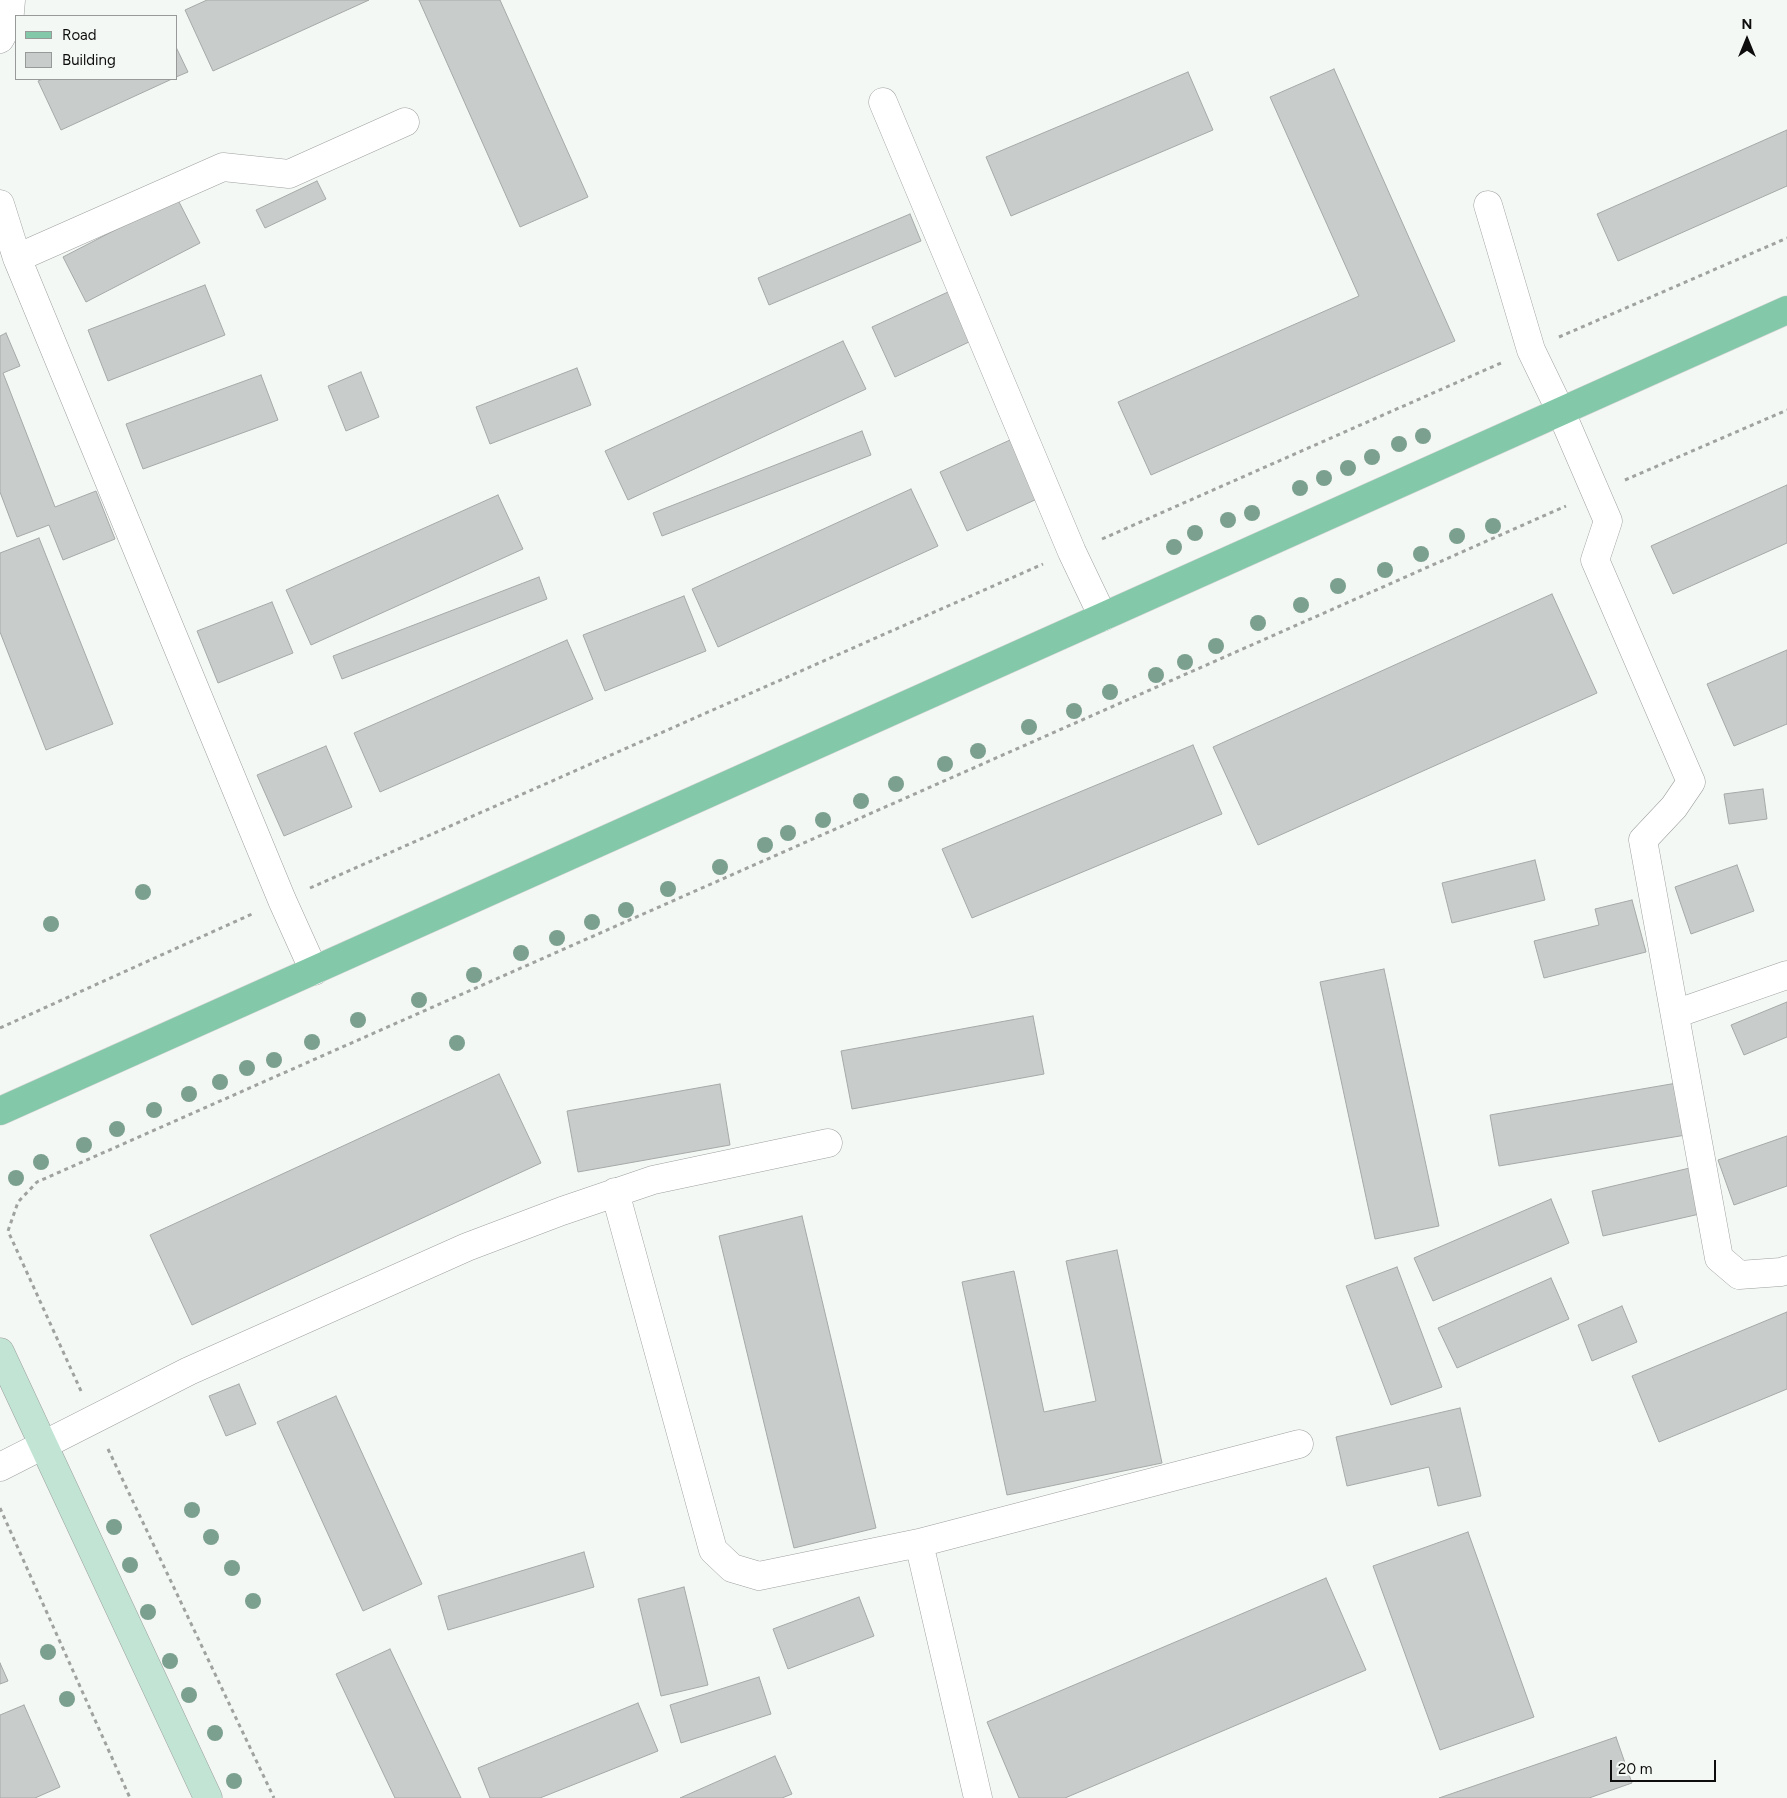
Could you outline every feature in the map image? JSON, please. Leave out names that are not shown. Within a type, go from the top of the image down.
[{"type":"main road","points":[[0,1111],[1787,310]]},
{"type":"street","points":[[0,39],[9,23],[11,0]]},
{"type":"street","points":[[883,102],[1072,552],[1103,617]]},
{"type":"street","points":[[17,258],[223,167],[289,174],[405,122]]},
{"type":"street","points":[[0,204],[17,258],[282,900],[314,970]]},
{"type":"street","points":[[1488,205],[1531,350],[1561,412],[1608,521],[1595,560],[1691,782],[1674,808],[1643,840],[1719,1258],[1739,1275],[1787,1270]]},
{"type":"street","points":[[1676,1014],[1787,975]]},
{"type":"street","points":[[0,1467],[189,1371],[467,1247],[615,1192],[653,1180],[828,1143]]},
{"type":"street","points":[[615,1192],[713,1550],[732,1568],[759,1576],[919,1543],[1299,1444]]},
{"type":"street","points":[[0,1352],[208,1798]]},
{"type":"street","points":[[919,1543],[978,1798]]},
{"type":"path","points":[[0,1028],[282,900],[1787,238]]},
{"type":"path","points":[[274,1798],[94,1419],[8,1231],[18,1202],[37,1182],[1596,492],[1787,410]]},
{"type":"path","points":[[0,1508],[130,1798]]},
{"type":"building","points":[[207,0],[369,0],[213,71],[185,10]]},
{"type":"building","points":[[419,0],[500,0],[588,197],[520,227]]},
{"type":"building","points":[[178,51],[188,72],[178,76]]},
{"type":"building","points":[[1334,69],[1455,341],[1151,475],[1118,402],[1359,296],[1270,97]]},
{"type":"building","points":[[1188,72],[1213,130],[1011,216],[986,157]]},
{"type":"building","points":[[40,80],[170,80],[61,130],[38,81]]},
{"type":"building","points":[[1787,130],[1787,186],[1618,261],[1597,214]]},
{"type":"building","points":[[317,181],[326,199],[265,228],[256,210]]},
{"type":"building","points":[[177,198],[200,243],[86,302],[63,257]]},
{"type":"building","points":[[910,214],[921,241],[769,305],[758,278]]},
{"type":"building","points":[[205,285],[225,335],[108,381],[88,330]]},
{"type":"building","points":[[948,292],[971,341],[895,377],[872,327]]},
{"type":"building","points":[[6,333],[20,366],[3,373],[55,507],[96,491],[115,539],[63,560],[49,525],[17,537],[0,492],[0,336]]},
{"type":"building","points":[[843,341],[866,389],[628,500],[605,451]]},
{"type":"building","points":[[577,368],[591,405],[490,444],[476,407]]},
{"type":"building","points":[[361,372],[379,417],[346,431],[328,386]]},
{"type":"building","points":[[261,375],[278,420],[143,469],[126,424]]},
{"type":"building","points":[[862,431],[871,455],[662,536],[653,513]]},
{"type":"building","points":[[1010,440],[1037,499],[967,531],[940,472]]},
{"type":"building","points":[[1787,485],[1787,543],[1673,594],[1651,546]]},
{"type":"building","points":[[911,489],[938,546],[718,647],[692,589]]},
{"type":"building","points":[[498,495],[523,549],[311,645],[286,590]]},
{"type":"building","points":[[39,538],[113,724],[46,750],[0,632],[0,553]]},
{"type":"building","points":[[539,577],[547,599],[342,679],[333,656]]},
{"type":"building","points":[[1552,594],[1597,693],[1258,845],[1213,747]]},
{"type":"building","points":[[684,596],[706,651],[605,691],[583,635]]},
{"type":"building","points":[[272,602],[293,653],[218,683],[197,631]]},
{"type":"building","points":[[567,640],[593,699],[380,792],[354,733]]},
{"type":"building","points":[[1787,650],[1787,724],[1734,746],[1707,684]]},
{"type":"building","points":[[1193,745],[1222,814],[972,918],[942,849]]},
{"type":"building","points":[[326,746],[352,807],[284,836],[257,775]]},
{"type":"building","points":[[1763,789],[1767,819],[1729,824],[1724,794]]},
{"type":"building","points":[[1535,860],[1545,900],[1452,923],[1442,883]]},
{"type":"building","points":[[1737,865],[1754,911],[1691,934],[1675,887]]},
{"type":"building","points":[[1632,900],[1646,952],[1544,978],[1534,941],[1599,925],[1595,909]]},
{"type":"building","points":[[1384,969],[1439,1226],[1375,1239],[1320,982]]},
{"type":"building","points":[[1787,1002],[1787,1037],[1744,1055],[1731,1025]]},
{"type":"building","points":[[1033,1016],[1044,1074],[852,1109],[841,1051]]},
{"type":"building","points":[[499,1074],[541,1163],[192,1325],[150,1235]]},
{"type":"building","points":[[1677,1083],[1686,1135],[1499,1166],[1490,1115]]},
{"type":"building","points":[[720,1084],[730,1145],[578,1172],[567,1111]]},
{"type":"building","points":[[1787,1136],[1787,1186],[1734,1205],[1718,1160]]},
{"type":"building","points":[[1694,1167],[1704,1213],[1603,1236],[1592,1191]]},
{"type":"building","points":[[1551,1199],[1569,1243],[1433,1301],[1414,1258]]},
{"type":"building","points":[[802,1216],[876,1528],[794,1548],[719,1236]]},
{"type":"building","points":[[1117,1250],[1162,1463],[1007,1495],[962,1282],[1014,1271],[1044,1412],[1096,1401],[1066,1261]]},
{"type":"building","points":[[1397,1267],[1442,1387],[1391,1405],[1346,1286]]},
{"type":"building","points":[[1551,1278],[1569,1319],[1457,1368],[1438,1328]]},
{"type":"building","points":[[1622,1306],[1637,1342],[1592,1361],[1578,1325]]},
{"type":"building","points":[[1787,1312],[1787,1389],[1659,1442],[1632,1376]]},
{"type":"building","points":[[239,1384],[256,1424],[226,1436],[209,1396]]},
{"type":"building","points":[[336,1396],[422,1584],[363,1611],[277,1422]]},
{"type":"building","points":[[1460,1408],[1481,1496],[1438,1506],[1429,1467],[1347,1486],[1336,1437]]},
{"type":"building","points":[[1468,1532],[1534,1717],[1440,1750],[1373,1566]]},
{"type":"building","points":[[584,1552],[594,1587],[448,1630],[438,1596]]},
{"type":"building","points":[[1326,1578],[1366,1670],[1065,1798],[1019,1798],[987,1722]]},
{"type":"building","points":[[684,1587],[708,1685],[661,1696],[638,1599]]},
{"type":"building","points":[[859,1597],[874,1636],[788,1669],[773,1629]]},
{"type":"building","points":[[390,1649],[461,1798],[395,1798],[336,1674]]},
{"type":"building","points":[[0,1663],[8,1681],[0,1684]]},
{"type":"building","points":[[759,1677],[771,1714],[681,1743],[670,1705]]},
{"type":"building","points":[[638,1703],[658,1751],[540,1798],[490,1798],[478,1768]]},
{"type":"building","points":[[24,1705],[60,1787],[35,1798],[0,1798],[0,1715]]},
{"type":"building","points":[[1616,1737],[1632,1783],[1589,1798],[1439,1798]]},
{"type":"building","points":[[775,1756],[792,1794],[782,1798],[680,1798]]}]
